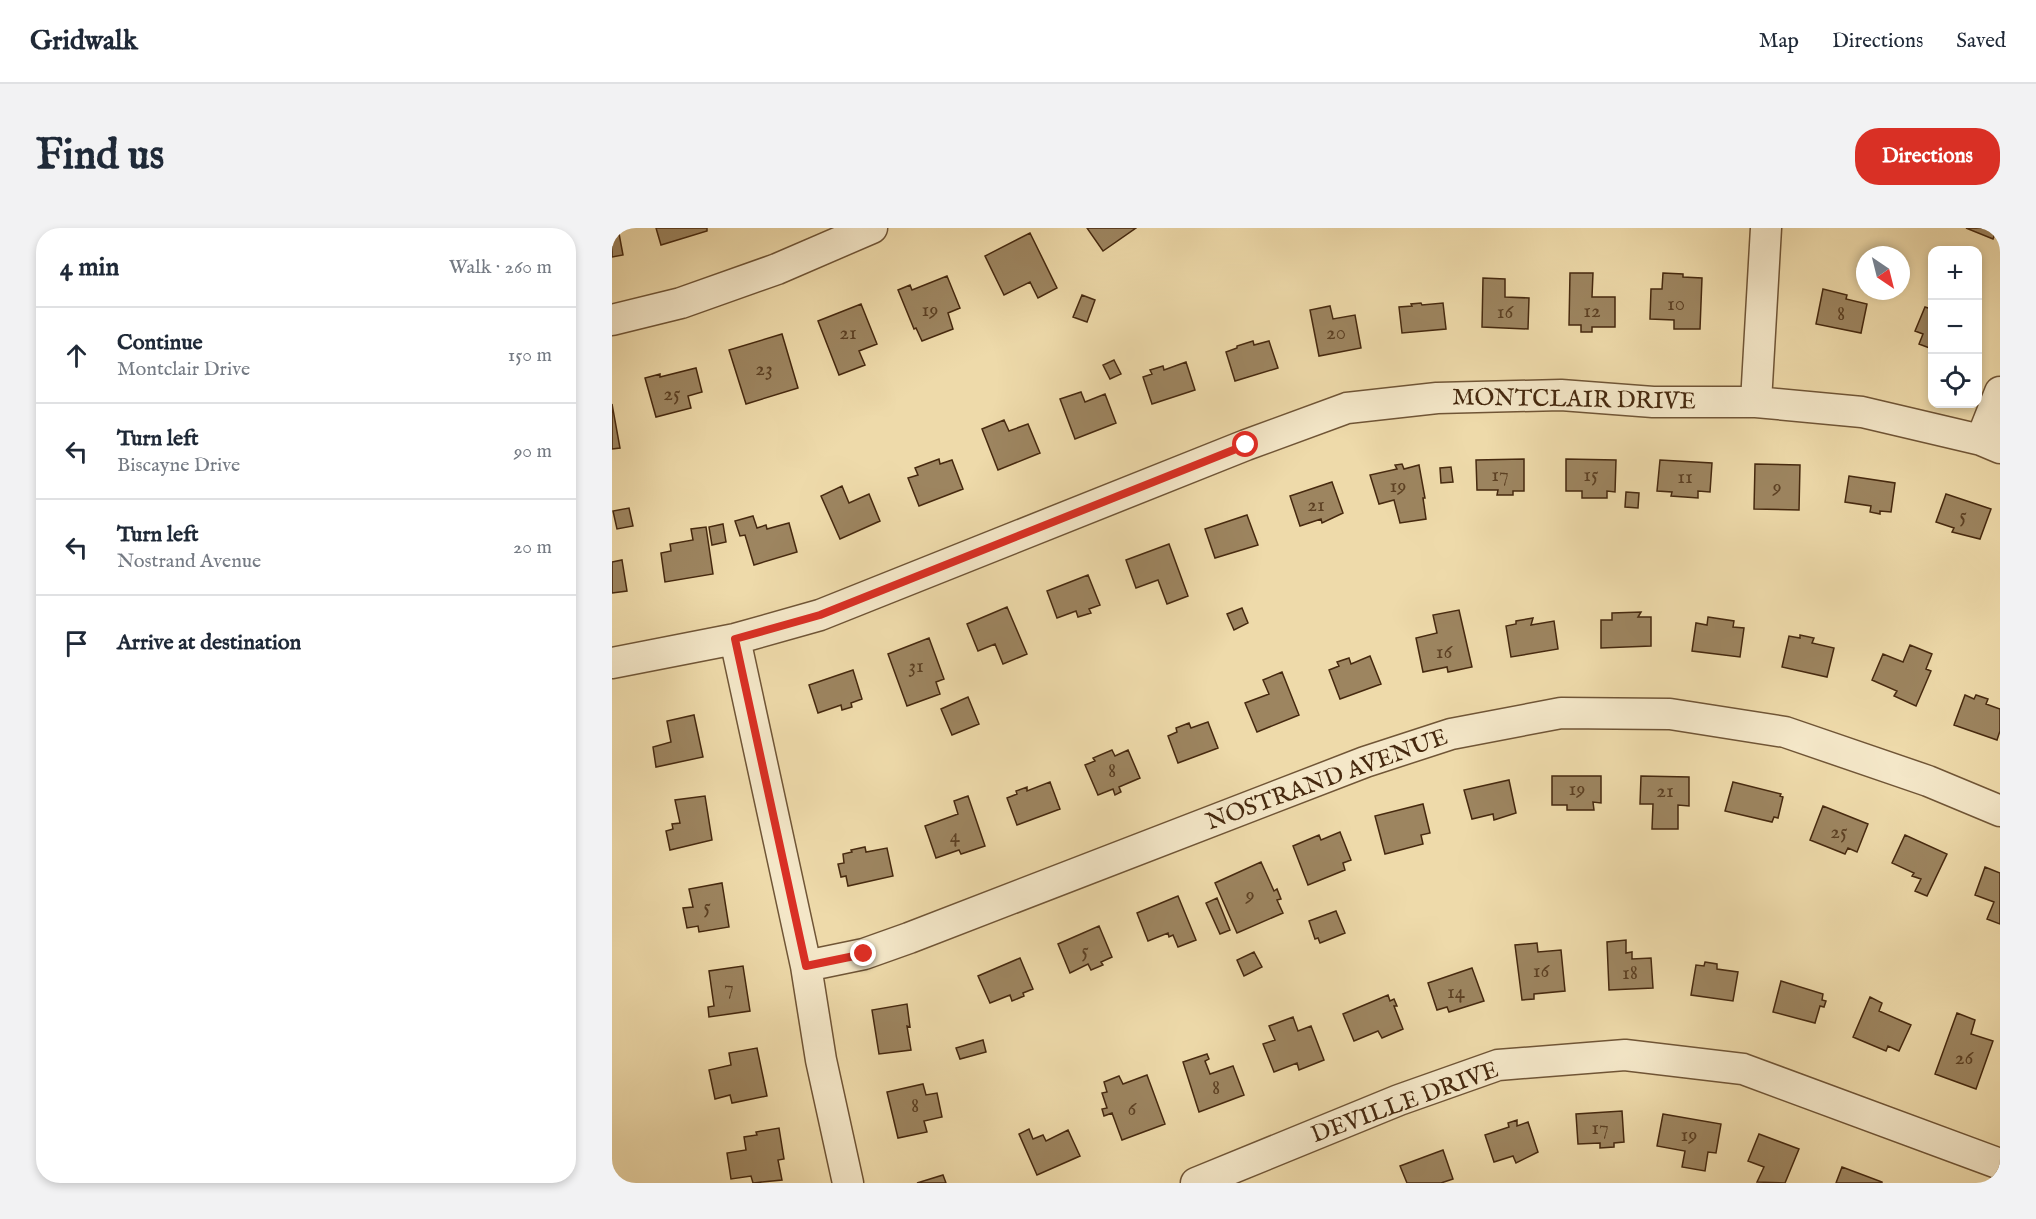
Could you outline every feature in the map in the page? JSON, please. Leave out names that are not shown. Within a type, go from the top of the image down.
[{"type":"street","points":[[612,320],[681,303],[777,269],[872,228]]},
{"type":"street","points":[[1756,402],[1766,228]]},
{"type":"street","points":[[1991,444],[2000,392]]},
{"type":"street","name":"MONTCLAIR DRIVE","points":[[612,663],[735,639],[820,615],[1246,445],[1347,408],[1437,398],[1561,395],[1653,402],[1756,402],[1862,412],[1991,444]]},
{"type":"street","points":[[735,639],[806,966],[822,1060],[848,1183]]},
{"type":"street","name":"NOSTRAND AVENUE","points":[[806,966],[864,954],[909,938],[1365,762],[1451,734],[1562,713],[1670,714],[1785,732],[1928,781],[2000,811]]},
{"type":"street","name":"DEVILLE DRIVE","points":[[1196,1183],[1400,1100],[1498,1065],[1625,1055],[1743,1069],[2000,1164]]},
{"type":"building","points":[[612,228],[618,228],[623,255],[612,257]]},
{"type":"building","points":[[656,228],[707,228],[707,231],[661,245]]},
{"type":"building","points":[[1087,228],[1136,228],[1103,251]]},
{"type":"building","points":[[1966,228],[1997,228],[1993,239]]},
{"type":"building","points":[[1030,233],[1057,288],[1038,298],[1030,282],[1004,295],[985,256]]},
{"type":"building","points":[[1570,273],[1593,273],[1592,297],[1615,297],[1615,327],[1592,327],[1592,332],[1581,332],[1581,325],[1569,325]]},
{"type":"building","points":[[1663,273],[1702,278],[1700,329],[1674,329],[1674,320],[1650,319],[1651,289],[1662,289]]},
{"type":"building","points":[[947,276],[960,308],[948,313],[953,329],[922,341],[916,328],[914,329],[898,290],[910,285],[912,290]]},
{"type":"building","points":[[1483,278],[1505,279],[1505,297],[1529,298],[1528,329],[1482,327]]},
{"type":"building","points":[[1823,289],[1847,295],[1846,299],[1867,304],[1861,333],[1816,324]]},
{"type":"building","points":[[1082,295],[1095,300],[1087,322],[1073,317]]},
{"type":"building","points":[[1421,303],[1422,305],[1443,303],[1446,329],[1402,333],[1399,307]]},
{"type":"building","points":[[861,304],[877,344],[859,351],[865,365],[839,375],[818,321]]},
{"type":"building","points":[[1330,306],[1333,319],[1355,315],[1361,348],[1319,356],[1310,310]]},
{"type":"building","points":[[1925,307],[1928,308],[1928,347],[1919,344],[1923,334],[1915,331]]},
{"type":"building","points":[[782,334],[798,388],[746,404],[729,350]]},
{"type":"building","points":[[1253,341],[1254,345],[1269,341],[1278,368],[1235,381],[1226,352]]},
{"type":"building","points":[[1114,360],[1121,374],[1110,379],[1103,365]]},
{"type":"building","points":[[1186,362],[1195,390],[1152,404],[1143,377],[1152,374],[1150,370],[1163,366],[1164,370]]},
{"type":"building","points":[[696,368],[702,392],[688,396],[691,408],[656,417],[645,378],[660,374],[660,377]]},
{"type":"building","points":[[1081,392],[1085,402],[1105,394],[1116,423],[1075,439],[1060,399]]},
{"type":"building","points":[[612,404],[620,448],[612,449]]},
{"type":"building","points":[[1004,420],[1009,431],[1028,424],[1040,453],[998,470],[982,429]]},
{"type":"building","points":[[939,459],[940,464],[952,460],[963,489],[919,506],[908,478],[918,475],[915,468]]},
{"type":"building","points":[[1524,459],[1524,491],[1513,491],[1513,495],[1497,495],[1498,490],[1477,490],[1476,460]]},
{"type":"building","points":[[1566,459],[1616,460],[1615,492],[1607,491],[1607,498],[1582,498],[1582,491],[1566,491]]},
{"type":"building","points":[[1660,460],[1712,463],[1710,492],[1698,491],[1698,498],[1671,496],[1672,492],[1657,491]]},
{"type":"building","points":[[1402,464],[1404,469],[1419,465],[1426,519],[1400,523],[1394,500],[1379,504],[1370,475],[1397,469],[1395,465]]},
{"type":"building","points":[[1755,464],[1800,465],[1799,510],[1754,509]]},
{"type":"building","points":[[1451,467],[1453,482],[1441,483],[1440,468]]},
{"type":"building","points":[[1849,476],[1895,483],[1891,512],[1880,511],[1880,514],[1870,512],[1871,506],[1845,502]]},
{"type":"building","points":[[1332,482],[1343,513],[1322,523],[1321,519],[1300,526],[1290,496]]},
{"type":"building","points":[[842,486],[849,503],[869,494],[880,521],[840,539],[821,496]]},
{"type":"building","points":[[1626,492],[1639,493],[1638,508],[1625,507]]},
{"type":"building","points":[[1946,494],[1991,509],[1980,539],[1952,532],[1954,528],[1936,522]]},
{"type":"building","points":[[629,508],[633,526],[617,529],[613,511]]},
{"type":"building","points":[[1247,515],[1258,545],[1215,558],[1205,529]]},
{"type":"building","points":[[753,516],[757,528],[766,525],[767,529],[789,523],[797,552],[754,565],[745,535],[740,536],[735,521]]},
{"type":"building","points":[[723,524],[726,542],[712,545],[709,527]]},
{"type":"building","points":[[706,527],[713,574],[665,582],[661,553],[671,551],[670,544],[693,540],[691,529]]},
{"type":"building","points":[[1169,544],[1188,596],[1167,604],[1158,580],[1136,588],[1126,560]]},
{"type":"building","points":[[622,560],[627,591],[612,593],[612,562]]},
{"type":"building","points":[[1088,575],[1100,605],[1089,609],[1091,613],[1078,617],[1076,611],[1057,618],[1047,591]]},
{"type":"building","points":[[1007,607],[1027,654],[1003,664],[995,644],[978,651],[967,624]]},
{"type":"building","points":[[1242,608],[1248,623],[1234,630],[1227,614]]},
{"type":"building","points":[[1459,610],[1472,667],[1448,672],[1447,667],[1423,672],[1416,638],[1437,633],[1433,615]]},
{"type":"building","points":[[1641,612],[1638,617],[1651,617],[1651,646],[1601,648],[1601,620],[1612,620],[1612,613]]},
{"type":"building","points":[[1708,617],[1734,621],[1733,627],[1744,628],[1740,657],[1692,651],[1696,623],[1707,625]]},
{"type":"building","points":[[1533,618],[1531,625],[1554,621],[1558,649],[1511,657],[1506,626],[1516,624],[1516,621]]},
{"type":"building","points":[[1800,635],[1814,638],[1812,643],[1834,648],[1827,677],[1782,667],[1789,636],[1800,638]]},
{"type":"building","points":[[929,638],[944,679],[936,682],[940,694],[907,706],[888,654]]},
{"type":"building","points":[[1910,645],[1932,654],[1926,669],[1931,671],[1916,706],[1894,696],[1897,691],[1872,680],[1883,654],[1903,662]]},
{"type":"building","points":[[1370,656],[1381,684],[1340,699],[1329,670],[1339,666],[1337,662],[1349,658],[1351,664]]},
{"type":"building","points":[[853,670],[862,699],[851,703],[852,707],[842,710],[841,705],[818,713],[809,685]]},
{"type":"building","points":[[1282,672],[1299,715],[1257,732],[1245,703],[1269,694],[1263,680]]},
{"type":"building","points":[[1965,695],[1974,699],[1976,695],[1988,699],[1986,704],[2000,709],[2000,731],[1997,740],[1954,725]]},
{"type":"building","points":[[968,697],[979,724],[952,735],[941,709]]},
{"type":"building","points":[[694,715],[703,757],[656,767],[653,747],[671,742],[667,721]]},
{"type":"building","points":[[1208,722],[1218,748],[1178,763],[1168,736],[1177,732],[1176,728],[1189,723],[1191,728]]},
{"type":"building","points":[[1112,750],[1115,756],[1128,750],[1140,778],[1119,787],[1121,792],[1115,795],[1113,789],[1098,795],[1085,765],[1095,761],[1093,758]]},
{"type":"building","points":[[1552,776],[1601,776],[1601,803],[1593,802],[1594,810],[1567,810],[1567,805],[1552,805]]},
{"type":"building","points":[[1641,776],[1689,777],[1689,806],[1678,805],[1678,829],[1652,829],[1653,804],[1640,804]]},
{"type":"building","points":[[1509,780],[1516,813],[1494,820],[1493,814],[1472,819],[1464,790]]},
{"type":"building","points":[[1050,782],[1060,809],[1017,825],[1007,798],[1017,794],[1016,791],[1027,787],[1027,791]]},
{"type":"building","points":[[1733,782],[1781,794],[1780,796],[1783,797],[1778,818],[1774,817],[1772,822],[1725,811]]},
{"type":"building","points":[[705,796],[712,840],[670,850],[666,831],[673,829],[672,824],[680,823],[675,800]]},
{"type":"building","points":[[968,796],[985,846],[961,854],[959,850],[936,858],[925,826],[958,814],[954,801]]},
{"type":"building","points":[[1423,804],[1430,833],[1421,835],[1423,844],[1385,854],[1375,816]]},
{"type":"building","points":[[1823,806],[1868,824],[1857,852],[1848,848],[1845,854],[1810,840]]},
{"type":"building","points":[[1340,832],[1351,860],[1343,863],[1345,870],[1308,885],[1293,846],[1319,835],[1321,840]]},
{"type":"building","points":[[1905,835],[1947,854],[1927,896],[1915,891],[1921,879],[1912,876],[1914,873],[1892,863]]},
{"type":"building","points":[[865,847],[866,852],[887,848],[893,876],[848,886],[846,876],[841,877],[838,864],[844,863],[843,854]]},
{"type":"building","points":[[1261,862],[1274,891],[1277,889],[1281,899],[1277,900],[1283,913],[1237,933],[1215,883]]},
{"type":"building","points":[[1985,867],[2000,873],[2000,924],[1987,919],[1994,902],[1975,895]]},
{"type":"building","points":[[722,883],[729,927],[699,932],[698,926],[687,928],[683,908],[693,907],[689,889]]},
{"type":"building","points":[[1178,896],[1196,940],[1178,947],[1173,935],[1169,937],[1168,933],[1148,941],[1137,913]]},
{"type":"building","points":[[1217,898],[1230,930],[1220,934],[1206,903]]},
{"type":"building","points":[[1336,911],[1345,933],[1320,943],[1318,938],[1315,939],[1309,921]]},
{"type":"building","points":[[1099,926],[1112,957],[1101,962],[1103,965],[1091,970],[1088,964],[1070,973],[1058,944]]},
{"type":"building","points":[[1626,940],[1626,953],[1632,952],[1632,959],[1651,958],[1653,988],[1609,990],[1607,942]]},
{"type":"building","points":[[1537,943],[1538,952],[1561,950],[1565,991],[1534,994],[1534,999],[1522,1000],[1515,945]]},
{"type":"building","points":[[1254,952],[1262,967],[1244,976],[1237,960]]},
{"type":"building","points":[[1020,958],[1033,989],[1012,1001],[1010,995],[990,1003],[978,976]]},
{"type":"building","points":[[1705,962],[1717,964],[1717,969],[1738,972],[1733,1001],[1691,995],[1696,965],[1704,966]]},
{"type":"building","points":[[743,966],[750,1011],[709,1017],[708,1007],[714,1006],[709,971]]},
{"type":"building","points":[[1472,968],[1484,1001],[1449,1012],[1447,1007],[1437,1010],[1428,983]]},
{"type":"building","points":[[1781,981],[1823,994],[1822,1000],[1826,1001],[1824,1007],[1820,1006],[1815,1023],[1773,1012]]},
{"type":"building","points":[[1388,995],[1390,1001],[1394,999],[1397,1006],[1394,1006],[1403,1029],[1382,1038],[1378,1031],[1354,1041],[1343,1014]]},
{"type":"building","points":[[1870,997],[1882,1003],[1879,1011],[1911,1025],[1899,1051],[1888,1046],[1886,1051],[1853,1037]]},
{"type":"building","points":[[907,1004],[910,1027],[907,1026],[911,1050],[879,1054],[872,1010]]},
{"type":"building","points":[[1957,1013],[1975,1020],[1971,1034],[1993,1041],[1976,1089],[1935,1074]]},
{"type":"building","points":[[1293,1017],[1298,1031],[1311,1026],[1324,1060],[1299,1070],[1297,1063],[1274,1072],[1263,1044],[1275,1040],[1269,1026]]},
{"type":"building","points":[[983,1040],[986,1052],[960,1059],[956,1048]]},
{"type":"building","points":[[757,1048],[767,1096],[732,1103],[730,1095],[715,1099],[709,1070],[731,1065],[729,1053]]},
{"type":"building","points":[[1207,1054],[1209,1059],[1205,1061],[1210,1074],[1233,1066],[1244,1095],[1199,1112],[1183,1062]]},
{"type":"building","points":[[1147,1075],[1165,1124],[1122,1140],[1112,1113],[1104,1116],[1102,1109],[1107,1108],[1102,1093],[1107,1092],[1104,1082],[1119,1076],[1123,1084]]},
{"type":"building","points":[[923,1084],[926,1095],[937,1093],[942,1117],[924,1121],[927,1132],[898,1138],[887,1092]]},
{"type":"building","points":[[1622,1111],[1624,1142],[1614,1143],[1614,1147],[1600,1148],[1600,1143],[1578,1144],[1576,1114]]},
{"type":"building","points":[[1663,1114],[1721,1124],[1716,1153],[1708,1152],[1705,1171],[1682,1167],[1685,1151],[1657,1146]]},
{"type":"building","points":[[1517,1120],[1517,1126],[1528,1122],[1538,1152],[1516,1163],[1513,1156],[1494,1162],[1485,1135],[1509,1127],[1508,1123]]},
{"type":"building","points":[[779,1128],[784,1159],[778,1160],[782,1180],[753,1183],[751,1176],[731,1179],[727,1153],[746,1150],[744,1137],[757,1135],[756,1132]]},
{"type":"building","points":[[1029,1129],[1033,1139],[1043,1135],[1046,1141],[1068,1130],[1080,1156],[1037,1175],[1019,1134]]},
{"type":"building","points":[[1759,1134],[1799,1149],[1785,1183],[1757,1182],[1764,1167],[1748,1161]]},
{"type":"building","points":[[1443,1150],[1453,1179],[1441,1183],[1407,1183],[1400,1166]]},
{"type":"building","points":[[1842,1167],[1882,1182],[1882,1183],[1836,1183]]},
{"type":"building","points":[[943,1175],[946,1183],[917,1183]]},
{"type":"route","points":[[864,954],[806,966],[735,639],[820,615],[1246,445]]}]
